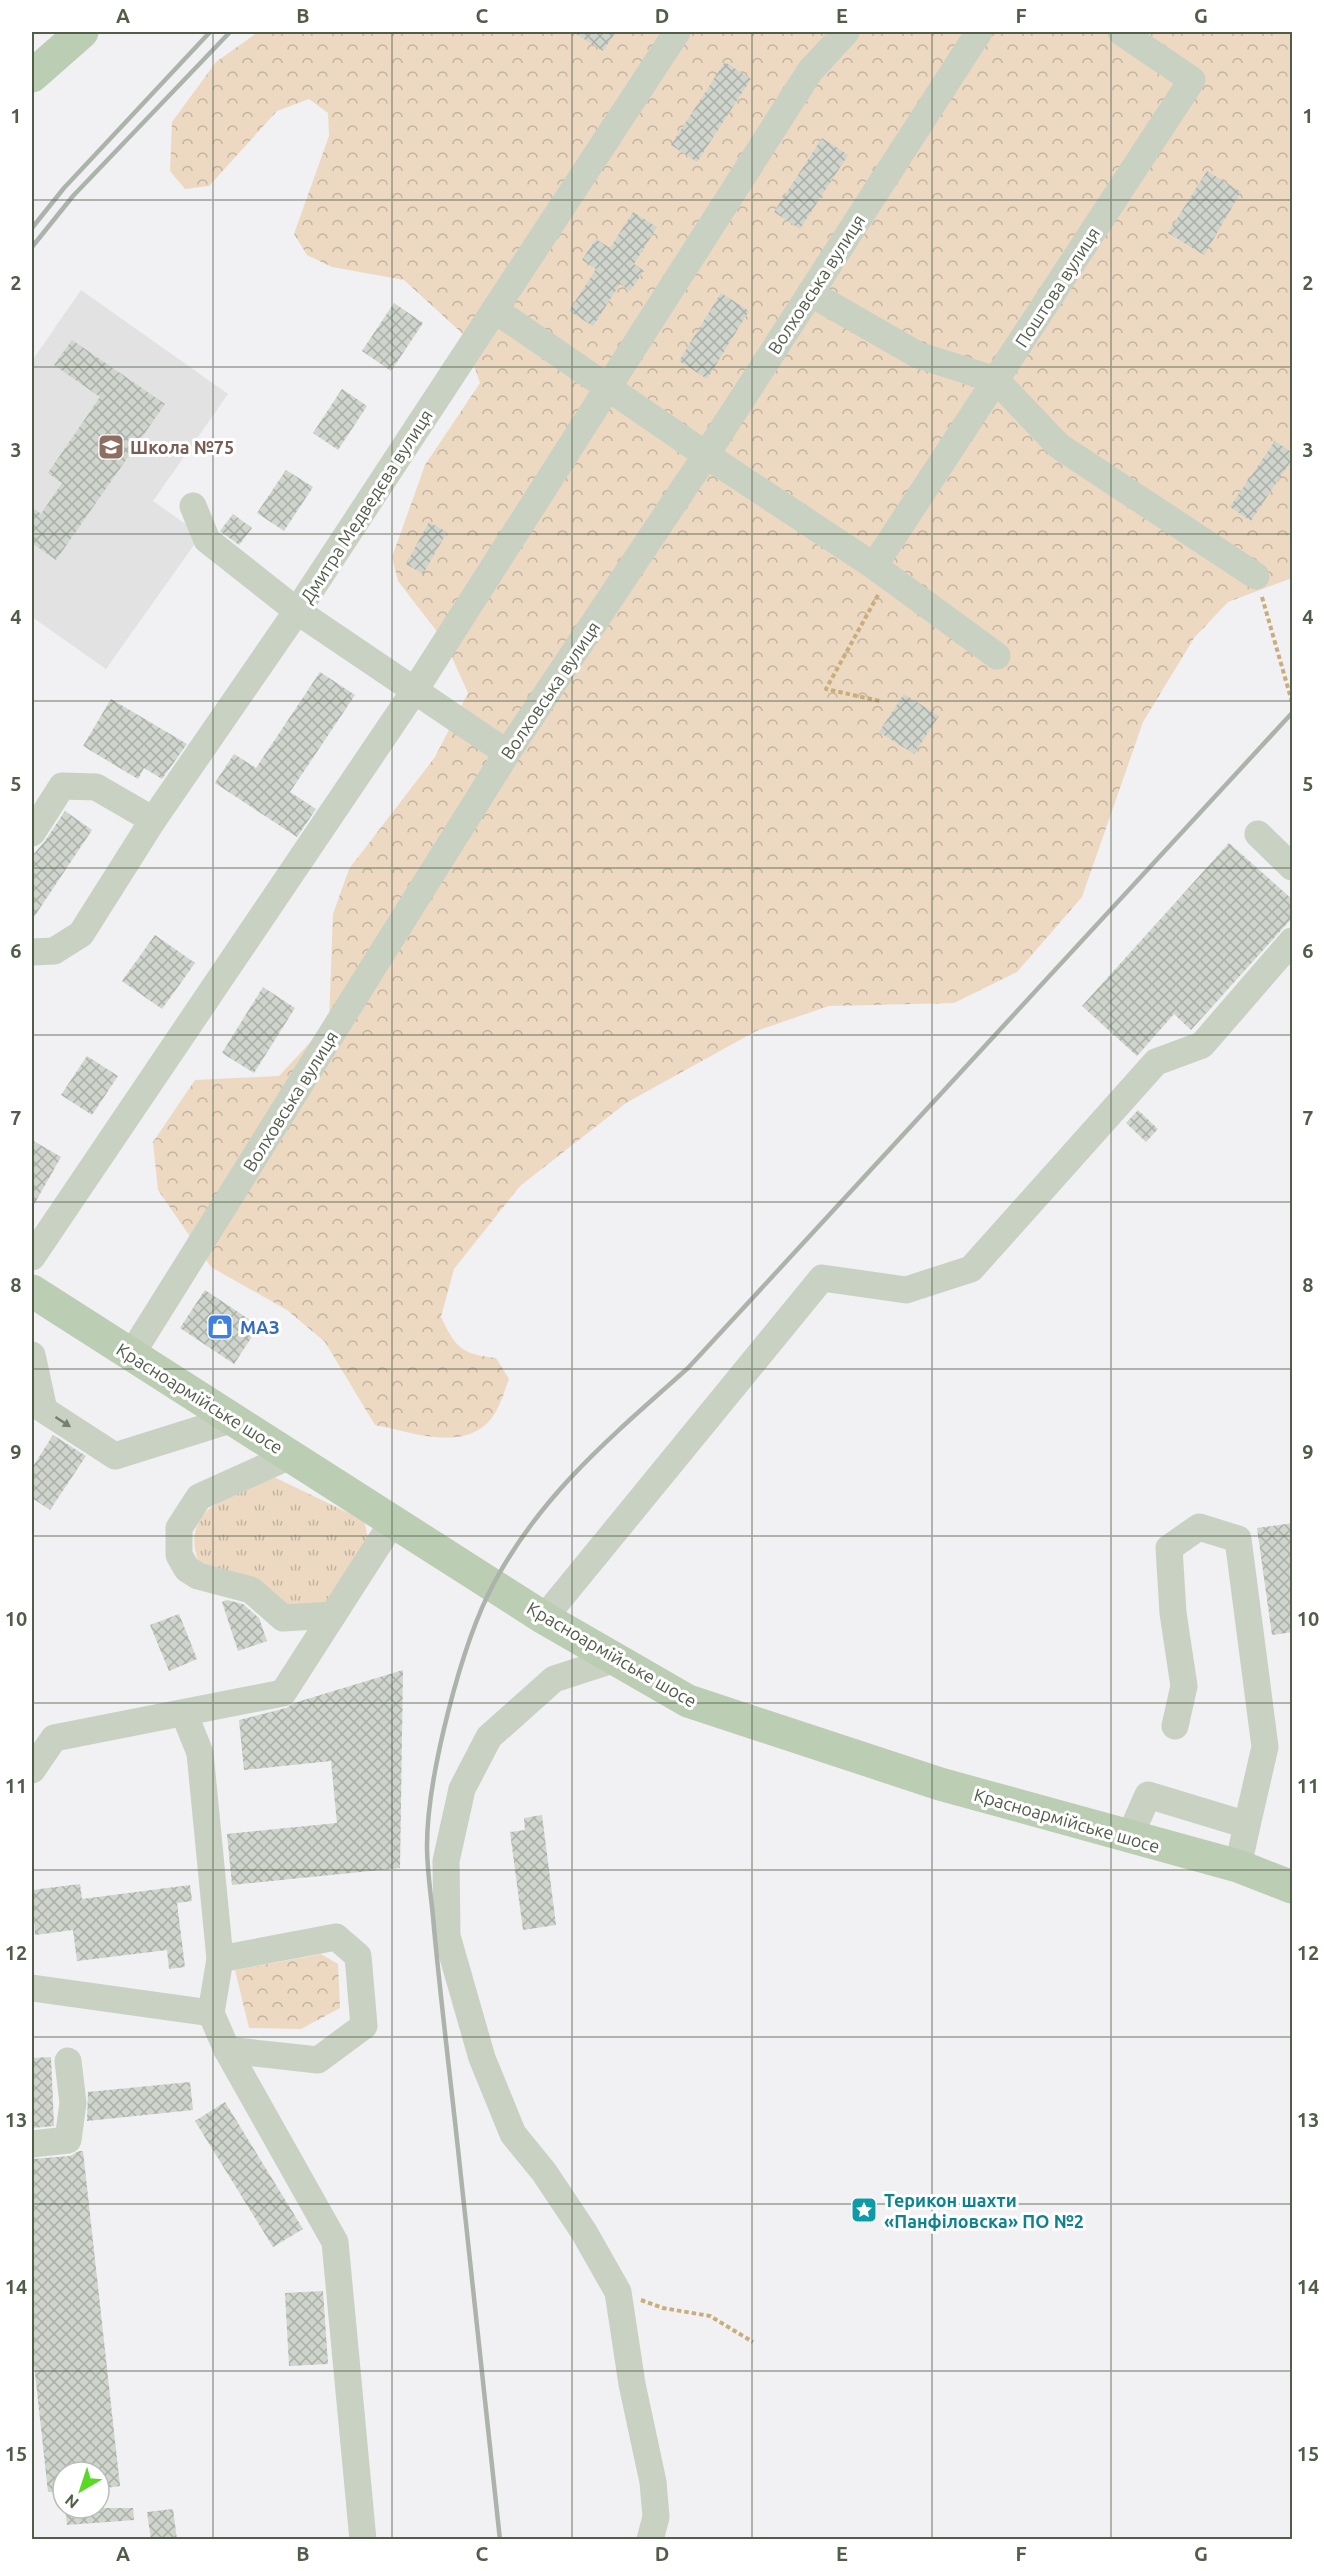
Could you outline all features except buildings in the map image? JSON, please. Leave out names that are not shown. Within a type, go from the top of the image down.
[{"type":"main road","points":[[32,76],[82,32]]},
{"type":"main road","name":"Красноармійське шосе","points":[[32,1291],[394,1520],[544,1618],[688,1701],[940,1784],[1129,1838],[1238,1866],[1293,1887]]},
{"type":"street","name":"Дмитра Медведєва вулиця","points":[[32,952],[54,951],[81,934],[153,820],[297,611],[677,32]]},
{"type":"street","points":[[32,1257],[415,690],[810,71],[846,32]]},
{"type":"street","name":"Волховська вулиця","points":[[131,1355],[507,753],[706,455],[979,32]]},
{"type":"street","name":"Поштова вулиця","points":[[881,570],[996,380],[1192,80],[1121,32]]},
{"type":"street","points":[[810,293],[918,355],[996,380],[1059,446],[1256,576]]},
{"type":"street","points":[[495,310],[706,455],[881,570],[997,656]]},
{"type":"street","points":[[193,506],[207,540],[297,611],[507,753]]},
{"type":"street","points":[[32,833],[62,786],[96,787],[153,820]]},
{"type":"street","points":[[1258,834],[1293,867]]},
{"type":"street","points":[[544,1618],[822,1278],[906,1290],[971,1269],[1156,1062],[1202,1045],[1293,941]]},
{"type":"street","points":[[32,1355],[44,1410],[115,1456],[233,1419]]},
{"type":"street","points":[[292,1455],[199,1497],[179,1528],[179,1555],[191,1572],[251,1590],[283,1618],[333,1615]]},
{"type":"street","points":[[32,1770],[54,1738],[284,1693],[394,1520]]},
{"type":"street","points":[[1174,1726],[1184,1686],[1173,1613],[1169,1548],[1199,1527],[1238,1539],[1265,1747],[1238,1866]]},
{"type":"street","points":[[616,1659],[554,1679],[489,1737],[462,1790],[446,1861],[446,1915],[447,1936],[482,2058],[513,2134],[544,2172],[584,2232],[618,2292],[632,2385],[653,2482],[656,2517],[650,2540]]},
{"type":"street","points":[[184,1713],[200,1753],[220,1959],[211,2013],[227,2050],[335,2242],[363,2540]]},
{"type":"street","points":[[1129,1838],[1148,1795],[1247,1825]]},
{"type":"street","points":[[220,1959],[336,1937],[358,1956],[364,2026],[318,2060],[227,2050]]},
{"type":"street","points":[[32,1988],[211,2013]]},
{"type":"street","points":[[32,2144],[68,2140],[73,2103],[68,2061]]},
{"type":"path","points":[[880,701],[826,689],[866,620],[881,570]]},
{"type":"path","points":[[1256,576],[1293,702]]},
{"type":"path","points":[[618,2292],[663,2308],[710,2316],[753,2342]]},
{"type":"shaded area","name":"Школа №75","points":[[81,290],[228,394],[153,501],[201,535],[106,669],[32,617],[32,361]]},
{"type":"green space","points":[[258,32],[1292,32],[1292,578],[1228,602],[1194,638],[1143,722],[1082,897],[1017,972],[954,1003],[829,1006],[756,1031],[626,1103],[520,1186],[454,1269],[441,1317],[451,1336],[461,1348],[475,1354],[496,1358],[509,1379],[495,1413],[484,1426],[471,1434],[456,1437],[423,1435],[375,1425],[325,1342],[287,1310],[211,1267],[158,1190],[153,1142],[195,1080],[279,1076],[329,1022],[333,914],[349,869],[435,757],[468,693],[445,642],[398,581],[392,557],[425,465],[480,383],[464,335],[404,280],[332,267],[307,255],[294,234],[329,136],[328,113],[309,99],[277,111],[209,186],[185,189],[170,171],[172,122],[216,62]]},
{"type":"green space","points":[[274,1477],[361,1519],[365,1524],[368,1539],[326,1604],[295,1608],[200,1566],[195,1546],[196,1530],[202,1517],[226,1498]]},
{"type":"green space","points":[[321,1954],[338,1964],[340,2008],[301,2029],[249,2028],[235,1970]]},
{"type":"railway","points":[[32,228],[64,188],[210,32]]},
{"type":"railway","points":[[32,247],[73,196],[230,32]]},
{"type":"railway","points":[[500,2540],[427,1846],[439,1749],[458,1675],[482,1609],[513,1551],[557,1493],[606,1442],[688,1368],[1292,713]]},
{"type":"place","name":"Школа №75","points":[[111,447]]},
{"type":"place","name":"МАЗ","points":[[220,1327]]},
{"type":"place","name":"Терикон шахти «Панфiловска» ПО №2","points":[[864,2210]]}]
